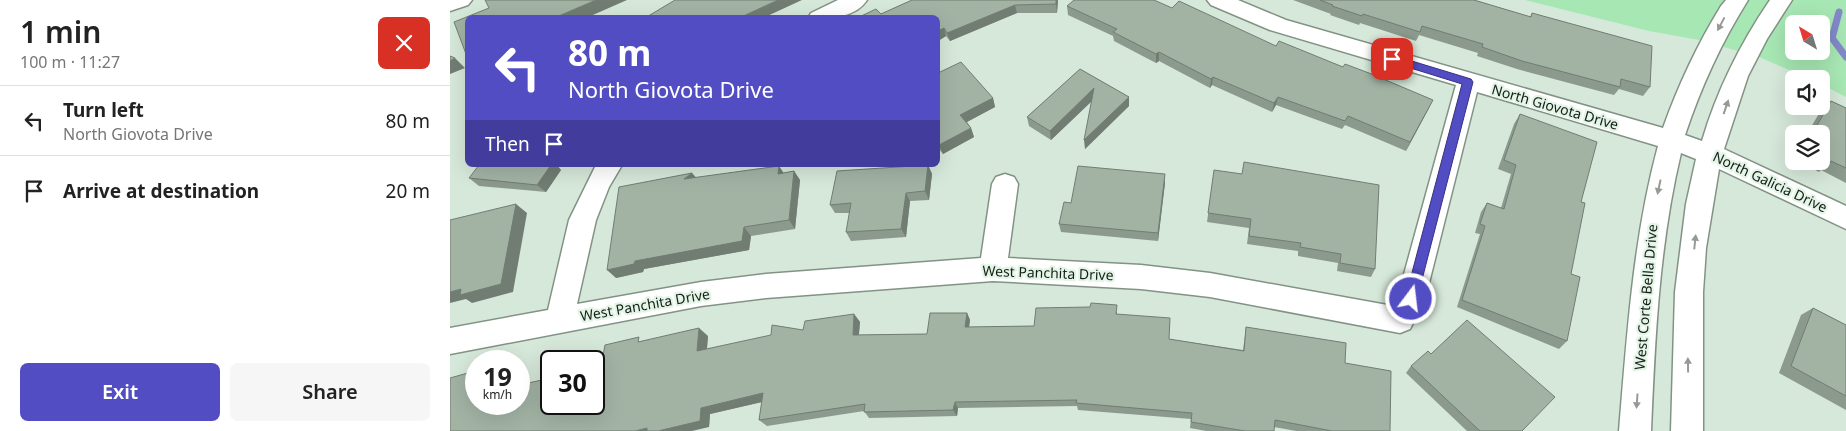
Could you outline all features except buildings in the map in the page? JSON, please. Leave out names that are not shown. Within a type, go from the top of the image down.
[{"type":"street","points":[[450,4],[461,0]]},
{"type":"street","points":[[825,15],[856,0]]},
{"type":"street","name":"North Giovota Drive","points":[[1218,0],[1278,25],[1692,147]]},
{"type":"street","name":"West Corte Bella Drive","points":[[1688,431],[1687,336],[1699,208],[1692,147],[1698,67],[1727,13],[1737,0]]},
{"type":"street","name":"West Corte Bella Drive","points":[[1635,431],[1647,256],[1662,173],[1692,147],[1738,76],[1754,41],[1780,0]]},
{"type":"street","name":"West Panchita Drive","points":[[450,341],[560,320],[766,286],[993,269],[1141,278],[1210,285],[1400,320],[1411,299],[1468,82]]},
{"type":"street","name":"North Galicia Drive","points":[[1692,147],[1791,190],[1846,218]]},
{"type":"street","points":[[560,320],[577,234],[588,206],[608,167]]},
{"type":"street","points":[[993,269],[1005,184]]},
{"type":"green space","points":[[1525,0],[1846,0],[1846,97],[1830,89],[1830,70],[1789,70],[1759,57],[1699,40],[1649,31]]},
{"type":"waterway","points":[[1839,12],[1832,38],[1846,57]]},
{"type":"route","points":[[1392,59],[1468,82],[1411,299]]}]
